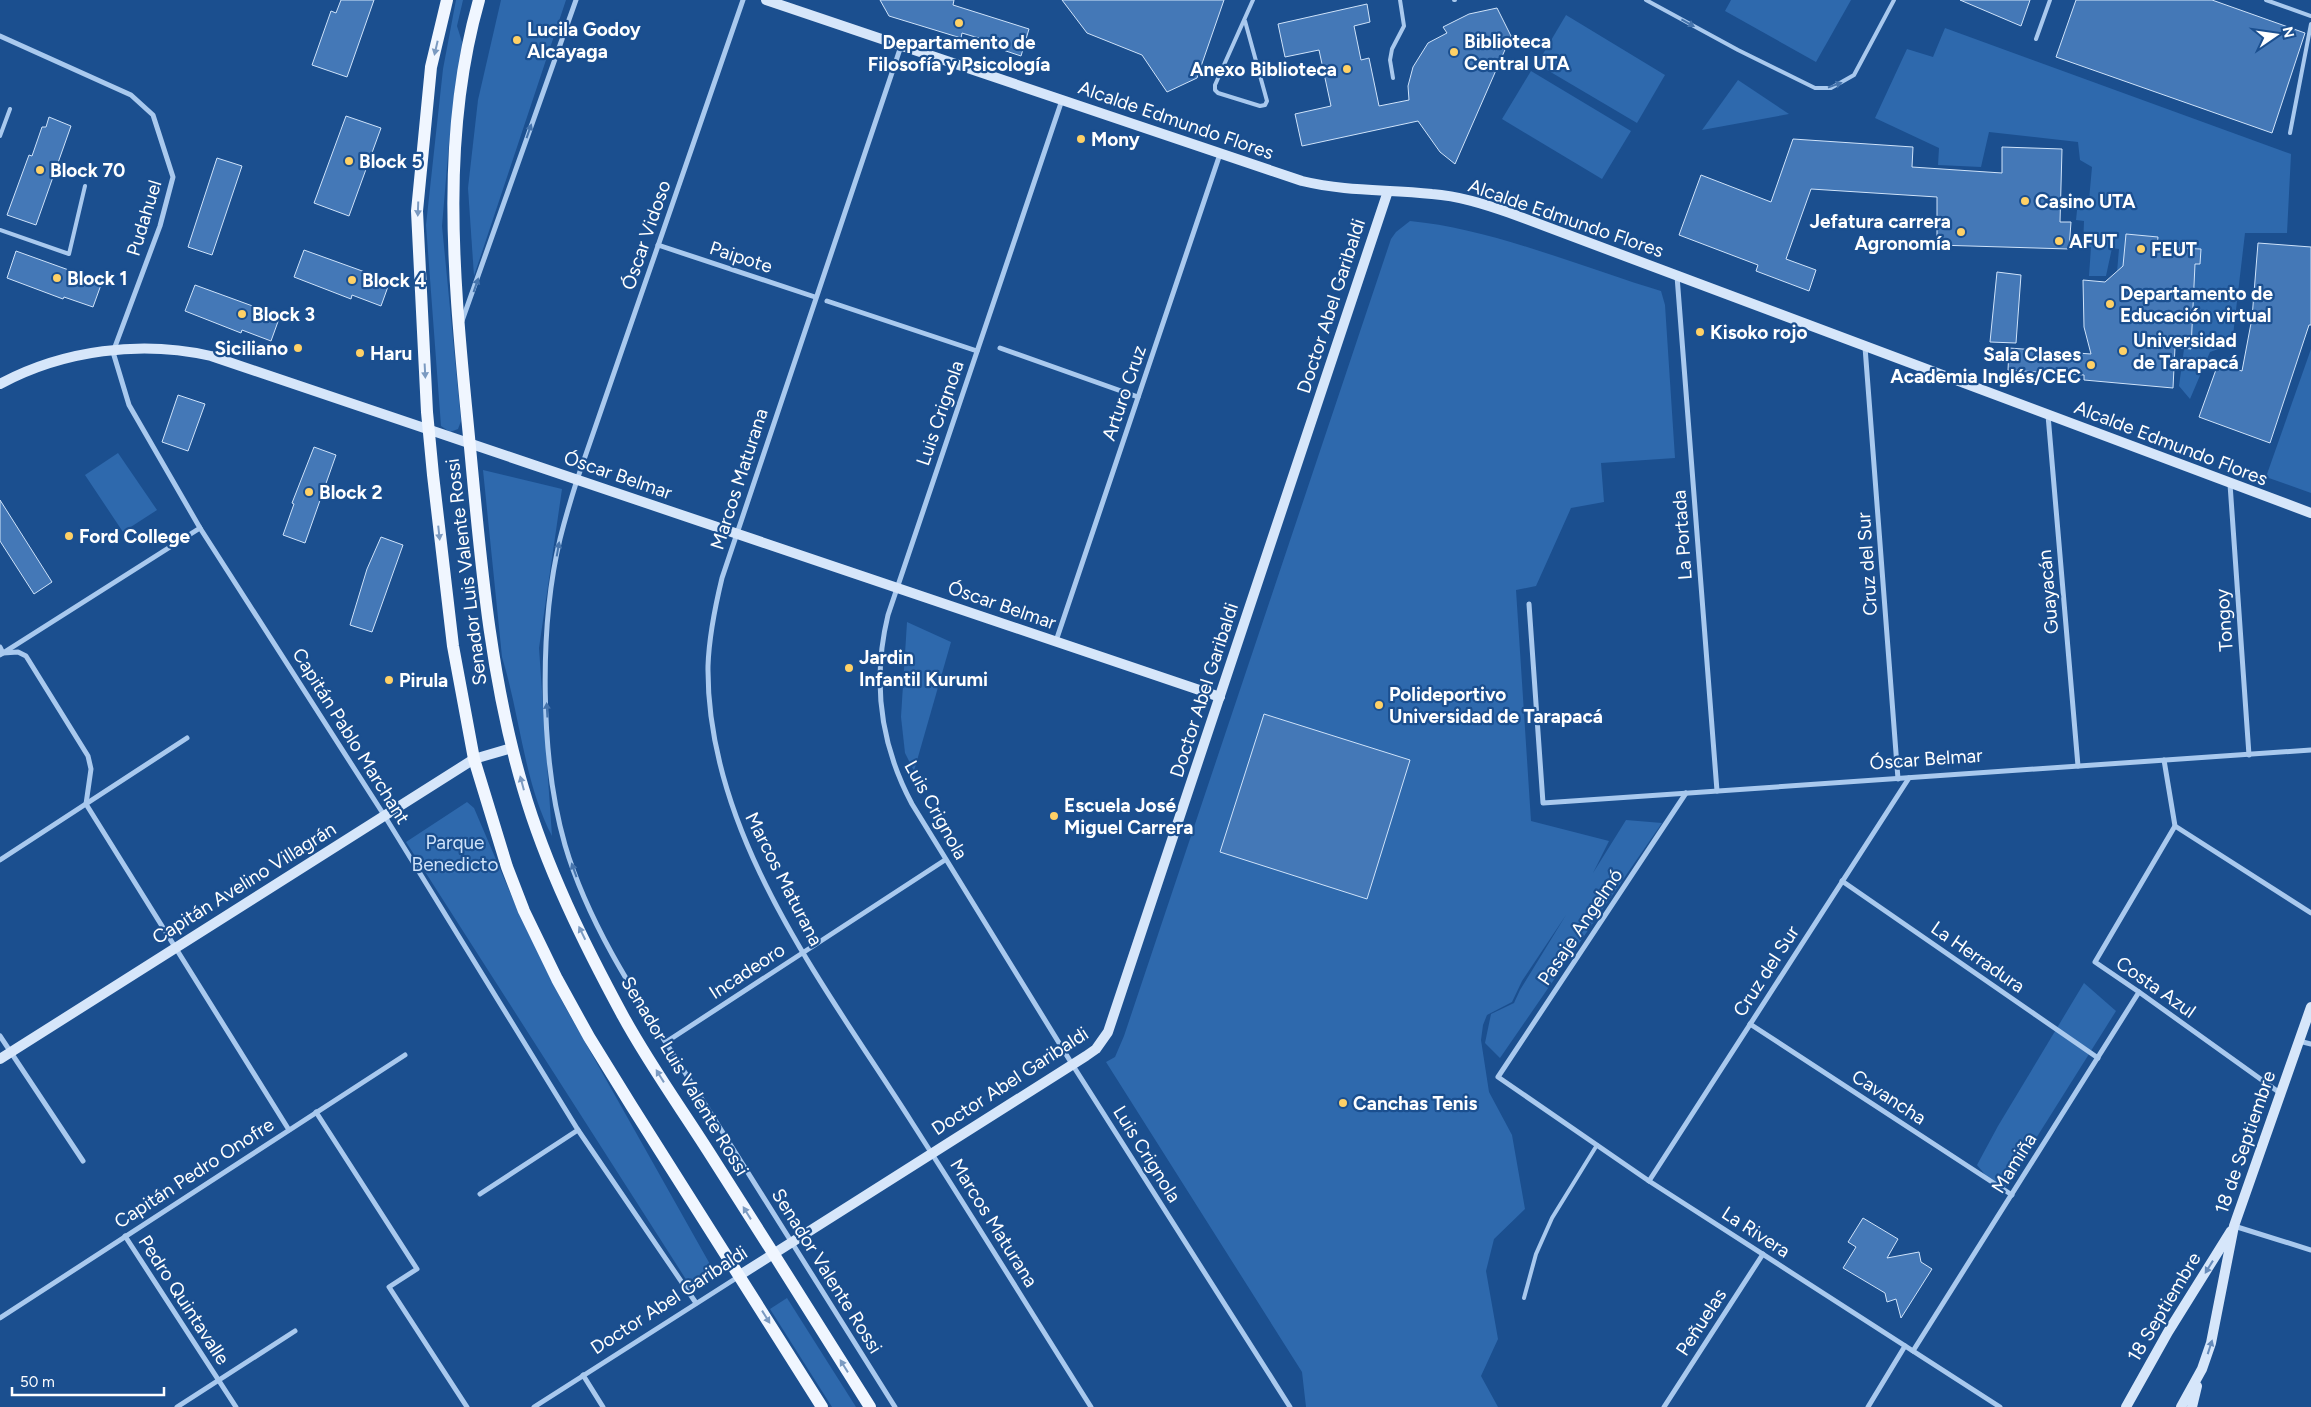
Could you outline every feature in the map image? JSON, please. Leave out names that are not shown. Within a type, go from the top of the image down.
[{"type":"main road","name":"Senador Luis Valente Rossi","points":[[447,0],[432,67],[417,211],[429,429],[453,646],[474,759],[507,867],[524,911],[557,979],[631,1105],[822,1407]]},
{"type":"main road","name":"Senador Luis Valente Rossi","points":[[479,0],[465,65],[453,176],[453,249],[458,331],[488,626],[512,748],[524,792],[559,887],[624,1019],[870,1407]]},
{"type":"street","points":[[458,331],[576,0]]},
{"type":"street","name":"Óscar Vidoso","points":[[577,480],[743,0]]},
{"type":"street","name":"Alcalde Edmundo Flores","points":[[766,0],[1220,154],[1322,185],[1342,189],[1432,194],[1488,205],[2311,514]]},
{"type":"street","name":"Pudahuel","points":[[0,36],[131,95],[153,115],[173,177],[160,226],[113,352]]},
{"type":"street","name":"Marcos Maturana","points":[[902,46],[815,297],[722,578],[710,635],[708,666],[713,729],[728,795],[743,838],[804,953],[1091,1407]]},
{"type":"street","name":"Luis Crignola","points":[[1062,100],[896,588],[882,636],[879,680],[882,720],[890,755],[903,788],[945,860],[1290,1407]]},
{"type":"street","name":"Arturo Cruz","points":[[1056,642],[1220,154]]},
{"type":"street","name":"Doctor Abel Garibaldi","points":[[534,1407],[1096,1049],[1108,1032],[1388,191]]},
{"type":"street","name":"Paipote","points":[[658,245],[815,297]]},
{"type":"street","name":"La Portada","points":[[1677,276],[1717,791]]},
{"type":"street","points":[[827,301],[977,351]]},
{"type":"street","name":"Cruz del Sur","points":[[1865,347],[1898,779]]},
{"type":"street","points":[[1000,348],[1138,397]]},
{"type":"street","name":"Óscar Belmar","points":[[0,384],[24,372],[63,359],[113,352],[171,349],[211,356],[1220,697]]},
{"type":"street","name":"Capitán Pablo Marchant","points":[[113,352],[129,405],[200,528],[384,815],[578,1130],[696,1303]]},
{"type":"street","name":"Guayacán","points":[[2048,415],[2078,766]]},
{"type":"street","name":"Senador Valente Rossi","points":[[577,480],[560,540],[549,605],[546,644],[548,740],[555,798],[565,846],[588,904],[626,976],[895,1407]]},
{"type":"street","name":"Tongoy","points":[[2230,484],[2249,755]]},
{"type":"street","points":[[2,654],[200,528]]},
{"type":"street","name":"Óscar Belmar","points":[[1529,604],[1543,803],[2311,750]]},
{"type":"street","points":[[0,647],[2,654]]},
{"type":"street","points":[[2,654],[18,652],[26,656],[88,756],[91,769],[86,804],[289,1130]]},
{"type":"street","points":[[0,860],[187,738]]},
{"type":"street","name":"Capitán Avelino Villagrán","points":[[0,1059],[474,759],[512,748]]},
{"type":"street","points":[[2164,760],[2175,826],[2311,913]]},
{"type":"street","name":"Cruz del Sur","points":[[1649,1181],[1909,778]]},
{"type":"street","name":"Pasaje Angelmó","points":[[1498,1077],[1686,793]]},
{"type":"street","name":"Costa Azul","points":[[2175,826],[2095,962],[2280,1093]]},
{"type":"street","name":"Incadeoro","points":[[666,1042],[945,860]]},
{"type":"street","name":"La Herradura","points":[[1842,881],[2098,1058]]},
{"type":"street","name":"Mamiña","points":[[1913,1351],[2139,992]]},
{"type":"street","name":"18 de Septiembre","points":[[2202,1369],[2211,1343],[2223,1291],[2234,1226],[2311,1008]]},
{"type":"street","name":"Cavancha","points":[[1750,1024],[2012,1195]]},
{"type":"street","points":[[0,1036],[82,1161]]},
{"type":"street","points":[[2299,1041],[2311,1044]]},
{"type":"street","name":"Capitán Pedro Onofre","points":[[0,1318],[405,1054]]},
{"type":"street","name":"La Rivera","points":[[1498,1077],[1649,1181],[2000,1407]]},
{"type":"street","points":[[316,1112],[417,1269],[389,1286],[467,1407]]},
{"type":"street","points":[[480,1194],[578,1130]]},
{"type":"street","points":[[2234,1226],[2311,1250]]},
{"type":"street","name":"18 Septiembre","points":[[2126,1407],[2168,1332],[2234,1226]]},
{"type":"street","name":"Pedro Quintavalle","points":[[125,1236],[236,1407]]},
{"type":"street","name":"Peñuelas","points":[[1664,1407],[1763,1254]]},
{"type":"street","name":"Pedro Quintavalle","points":[[177,1407],[295,1331]]},
{"type":"street","points":[[1868,1407],[1905,1346]]},
{"type":"street","points":[[2181,1407],[2202,1369]]},
{"type":"street","points":[[2192,1407],[2202,1369]]},
{"type":"street","points":[[583,1376],[603,1407]]},
{"type":"lane","points":[[1245,20],[1267,101],[1265,105],[1260,106],[1218,93],[1215,90],[1253,0]]},
{"type":"lane","points":[[1393,78],[1390,60],[1392,49],[1404,26],[1400,0]]},
{"type":"lane","points":[[1646,0],[1738,50],[1815,88],[1831,88],[1854,75],[1894,0]]},
{"type":"lane","points":[[2036,39],[2050,0]]},
{"type":"lane","points":[[2266,0],[2311,16]]},
{"type":"lane","points":[[2290,133],[2311,24]]},
{"type":"lane","points":[[0,136],[10,109]]},
{"type":"lane","points":[[0,230],[69,254],[84,186]]},
{"type":"lane","points":[[1524,1298],[1536,1254],[1552,1218],[1597,1145]]},
{"type":"green space","points":[[456,0],[463,0],[457,26],[462,42],[449,143],[442,226],[461,421],[458,429],[450,432],[441,426],[426,225],[443,69]]},
{"type":"green space","points":[[501,0],[566,0],[474,276],[468,188],[478,100]]},
{"type":"green space","points":[[1731,0],[1851,0],[1816,62],[1725,11]]},
{"type":"green space","points":[[1566,15],[1665,75],[1637,123],[1537,64]]},
{"type":"green space","points":[[1945,28],[2291,154],[2287,233],[2245,233],[2232,344],[2210,352],[2190,399],[2179,386],[2184,349],[2157,345],[2116,284],[2119,249],[2112,248],[2106,276],[2089,276],[2091,247],[2083,248],[2084,221],[2076,220],[2078,201],[2089,200],[2092,167],[2080,160],[2078,142],[1989,132],[1981,167],[1938,165],[1939,148],[1875,118],[1907,49],[1933,57]]},
{"type":"green space","points":[[1531,71],[1631,131],[1602,179],[1502,119]]},
{"type":"green space","points":[[1738,80],[1789,114],[1702,130]]},
{"type":"green space","name":"Polideportivo Universidad de Tarapacá","points":[[1410,221],[1441,225],[1505,240],[1661,291],[1665,305],[1675,458],[1601,463],[1604,502],[1571,508],[1536,586],[1516,590],[1531,821],[1609,841],[1593,873],[1626,820],[1662,823],[1500,1058],[1485,1043],[1491,1014],[1514,1003],[1566,915],[1522,981],[1512,1002],[1487,1015],[1483,1025],[1481,1040],[1489,1092],[1512,1135],[1525,1209],[1494,1239],[1486,1271],[1498,1339],[1481,1376],[1498,1407],[1306,1407],[1302,1372],[1106,1062],[1115,1057],[1124,1036],[1391,239],[1396,232]]},
{"type":"green space","points":[[2311,349],[2311,493],[2266,477]]},
{"type":"green space","points":[[118,453],[157,510],[123,532],[85,475]]},
{"type":"green space","points":[[483,470],[562,489],[539,648],[552,836],[535,794],[502,657]]},
{"type":"green space","points":[[907,622],[951,642],[914,771],[905,753],[901,717]]},
{"type":"green space","name":"Parque Benedicto","points":[[467,802],[474,808],[521,918],[563,1003],[711,1266],[702,1277],[687,1281],[406,842]]},
{"type":"green space","points":[[2084,983],[2116,1011],[2001,1194],[1977,1165],[1998,1126]]},
{"type":"green space","points":[[787,1298],[856,1407],[832,1407],[770,1309]]},
{"type":"building","points":[[341,0],[374,0],[347,77],[312,65],[331,11],[336,13]]},
{"type":"building","name":"Departamento de Filosofía y Psicología","points":[[880,0],[954,0],[953,5],[1029,29],[1021,56],[1000,49],[1002,45],[962,33],[961,38],[889,16]]},
{"type":"building","points":[[1062,0],[1224,0],[1197,78],[1167,92],[1142,55],[1087,33]]},
{"type":"building","points":[[1960,0],[2030,0],[2021,26]]},
{"type":"building","points":[[2076,0],[2212,0],[2305,33],[2272,133],[2056,57]]},
{"type":"building","points":[[1367,4],[1370,22],[1354,26],[1361,60],[1369,58],[1379,106],[1409,100],[1408,86],[1413,67],[1428,43],[1447,33],[1443,27],[1469,14],[1497,8],[1511,36],[1455,164],[1440,152],[1418,121],[1302,146],[1295,114],[1331,106],[1319,50],[1285,57],[1278,24]]},
{"type":"building","name":"Block 5","points":[[346,116],[381,128],[349,216],[314,203]]},
{"type":"building","name":"Block 70","points":[[49,117],[71,126],[36,225],[7,215],[29,155],[32,156],[42,127],[46,127]]},
{"type":"building","points":[[1793,139],[1913,147],[1912,167],[2002,173],[2002,147],[2062,149],[2060,222],[2071,222],[2069,249],[1937,245],[1937,197],[1811,189],[1786,259],[1816,270],[1809,291],[1756,271],[1758,265],[1679,235],[1701,175],[1771,202]]},
{"type":"building","points":[[217,158],[242,166],[212,255],[188,247]]},
{"type":"building","points":[[2126,234],[2158,237],[2157,247],[2201,249],[2200,264],[2195,264],[2191,349],[2175,347],[2173,388],[2084,380],[2084,375],[2008,370],[2009,348],[2091,354],[2084,327],[2083,280],[2105,282],[2123,266]]},
{"type":"building","points":[[2258,243],[2311,247],[2311,325],[2309,325],[2270,443],[2199,417],[2218,364],[2242,371],[2252,318]]},
{"type":"building","name":"Block 4","points":[[304,250],[390,281],[381,306],[352,295],[351,299],[294,277]]},
{"type":"building","name":"Block 1","points":[[16,251],[102,282],[93,307],[64,297],[63,299],[7,278]]},
{"type":"building","points":[[1997,272],[2021,275],[2016,343],[1990,342]]},
{"type":"building","name":"Block 3","points":[[195,285],[280,316],[271,341],[242,330],[241,333],[185,311]]},
{"type":"building","points":[[178,395],[205,404],[188,451],[162,442]]},
{"type":"building","name":"Block 2","points":[[314,447],[336,455],[305,543],[283,535],[294,504],[292,503]]},
{"type":"building","points":[[0,500],[52,582],[34,594],[0,541]]},
{"type":"building","points":[[381,537],[403,545],[372,632],[350,625],[367,569]]},
{"type":"building","points":[[1264,714],[1410,760],[1367,899],[1220,852]]},
{"type":"building","points":[[1863,1218],[1898,1239],[1887,1258],[1919,1252],[1921,1262],[1932,1269],[1901,1318],[1896,1299],[1887,1302],[1885,1293],[1843,1268],[1856,1247],[1848,1242]]},
{"type":"place","name":"Departamento de Filosofía y Psicología","points":[[959,23]]},
{"type":"place","name":"Lucila Godoy Alcayaga","points":[[517,40]]},
{"type":"place","name":"Biblioteca Central UTA","points":[[1454,52]]},
{"type":"place","name":"Anexo Biblioteca","points":[[1347,69]]},
{"type":"place","name":"Mony","points":[[1081,139]]},
{"type":"place","name":"Block 5","points":[[349,161]]},
{"type":"place","name":"Block 70","points":[[40,170]]},
{"type":"place","name":"Casino UTA","points":[[2025,201]]},
{"type":"place","name":"Jefatura carrera Agronomía","points":[[1961,232]]},
{"type":"place","name":"AFUT","points":[[2059,241]]},
{"type":"place","name":"FEUT","points":[[2141,249]]},
{"type":"place","name":"Block 1","points":[[57,278]]},
{"type":"place","name":"Block 4","points":[[352,280]]},
{"type":"place","name":"Departamento de Educación virtual","points":[[2110,304]]},
{"type":"place","name":"Block 3","points":[[242,314]]},
{"type":"place","name":"Kisoko rojo","points":[[1700,332]]},
{"type":"place","name":"Siciliano","points":[[298,348]]},
{"type":"place","name":"Universidad de Tarapacá","points":[[2123,351]]},
{"type":"place","name":"Haru","points":[[360,353]]},
{"type":"place","name":"Sala Clases Academia Inglés/CEC","points":[[2091,365]]},
{"type":"place","name":"Block 2","points":[[309,492]]},
{"type":"place","name":"Ford College","points":[[69,536]]},
{"type":"place","name":"Jardin Infantil Kurumi","points":[[849,668]]},
{"type":"place","name":"Pirula","points":[[389,680]]},
{"type":"place","name":"Polideportivo Universidad de Tarapacá","points":[[1379,705]]},
{"type":"place","name":"Escuela José Miguel Carrera","points":[[1054,816]]},
{"type":"place","name":"Canchas Tenis","points":[[1343,1103]]}]
